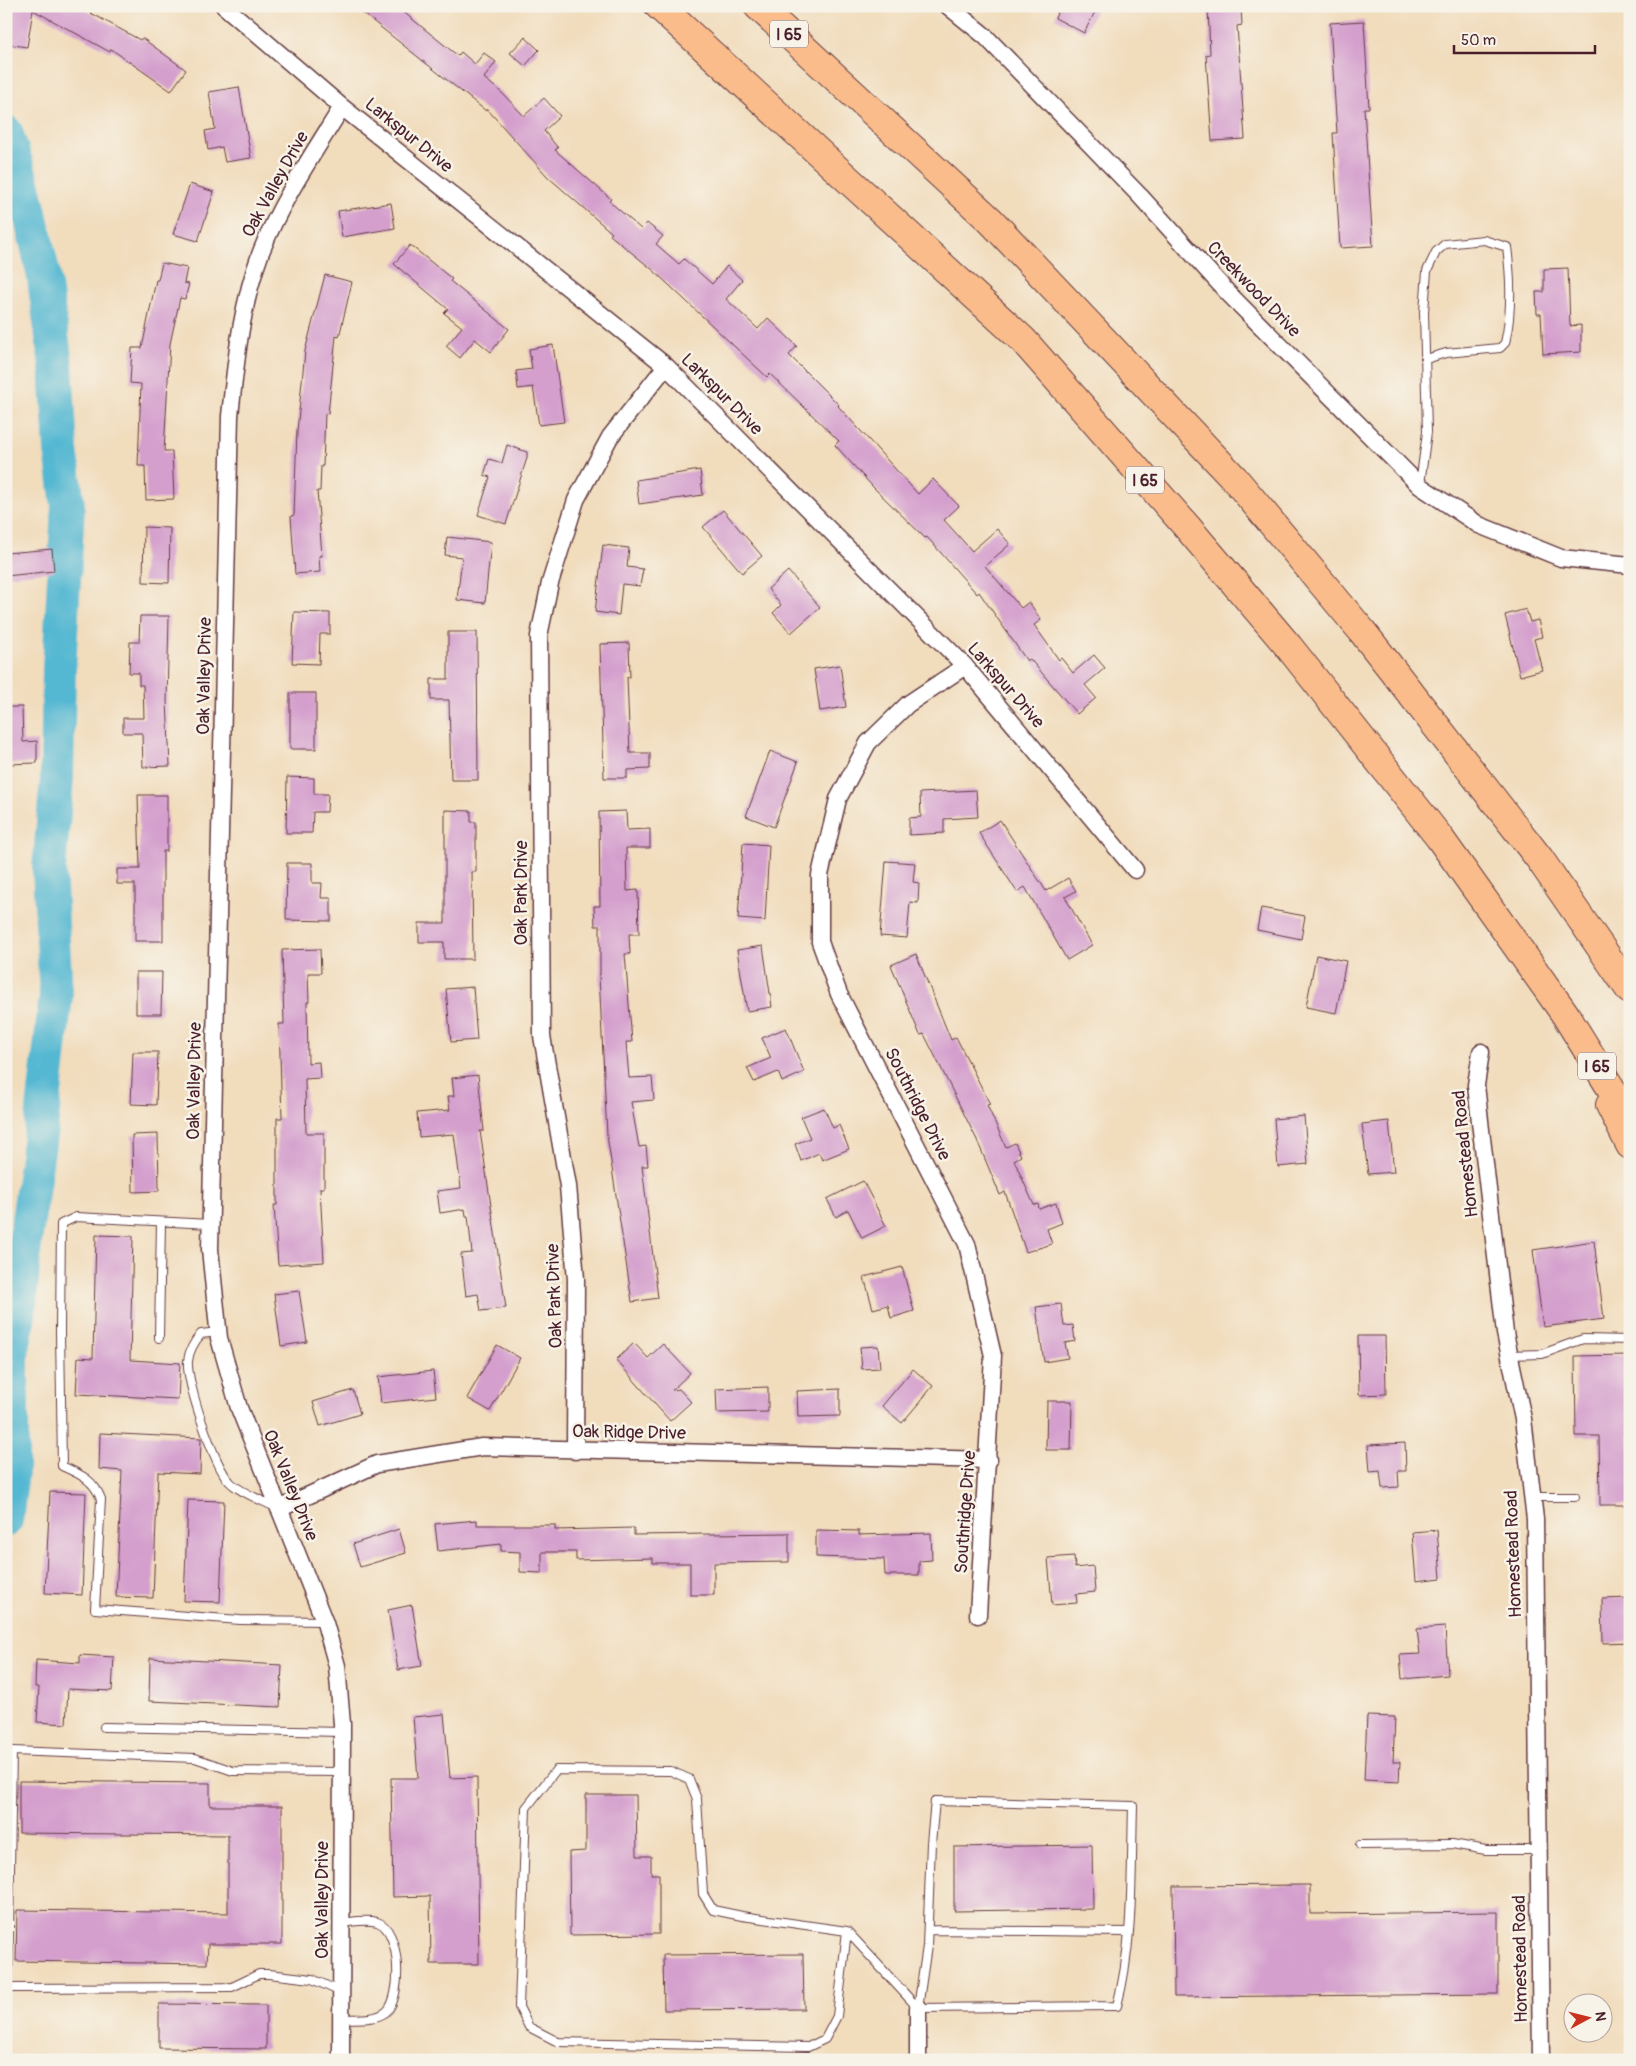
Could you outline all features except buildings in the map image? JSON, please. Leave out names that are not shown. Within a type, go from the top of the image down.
[{"type":"highway","name":"I 65","points":[[659,6],[1023,340],[1289,647],[1438,837],[1565,1014],[1630,1119]]},
{"type":"highway","name":"I 65","points":[[758,6],[991,221],[1234,478],[1362,630],[1539,858],[1630,990]]},
{"type":"highway","points":[[1565,1014],[1630,1144]]},
{"type":"street","name":"Larkspur Drive","points":[[224,6],[342,107],[666,366],[965,666],[1135,870]]},
{"type":"street","name":"Creekwood Drive","points":[[948,6],[985,36],[1140,196],[1235,300],[1420,486],[1479,526],[1561,558],[1630,565]]},
{"type":"street","name":"Oak Valley Drive","points":[[341,2060],[342,1732],[337,1666],[324,1620],[239,1408],[218,1332],[210,1249],[210,1224],[230,416],[238,337],[260,253],[286,198],[342,107]]},
{"type":"street","name":"Oak Park Drive","points":[[575,1451],[576,1279],[568,1186],[542,1036],[539,636],[550,583],[576,500],[610,437],[666,366]]},
{"type":"street","name":"Southridge Drive","points":[[965,666],[908,704],[868,743],[838,799],[820,874],[820,942],[839,994],[967,1244],[993,1356],[989,1460],[978,1615]]},
{"type":"street","name":"Homestead Road","points":[[1481,1052],[1476,1085],[1509,1355],[1523,1419],[1535,1518],[1541,2060]]},
{"type":"street","name":"Oak Ridge Drive","points":[[279,1509],[377,1464],[482,1447],[575,1451],[989,1460]]},
{"type":"street","points":[[918,2008],[918,2060]]},
{"type":"lane","points":[[1420,486],[1428,432],[1426,359],[1425,291],[1427,271],[1436,252],[1445,244],[1484,240],[1507,247],[1510,265],[1509,313],[1505,343],[1500,348],[1446,352],[1426,359]]},
{"type":"lane","points":[[210,1224],[76,1217],[61,1224],[62,1466],[80,1474],[96,1486],[101,1499],[95,1609],[240,1620],[324,1620]]},
{"type":"lane","points":[[159,1338],[160,1222]]},
{"type":"lane","points":[[218,1332],[201,1334],[193,1344],[188,1362],[192,1388],[219,1469],[231,1484],[279,1509]]},
{"type":"lane","points":[[1509,1355],[1542,1354],[1583,1340],[1630,1340]]},
{"type":"lane","points":[[1532,1497],[1575,1497]]},
{"type":"lane","points":[[104,1727],[342,1732]]},
{"type":"lane","points":[[342,1772],[233,1771],[194,1758],[12,1751],[8,1988],[232,1987],[259,1974],[312,1979],[342,1992]]},
{"type":"lane","points":[[847,1931],[837,2016],[825,2039],[808,2047],[558,2042],[529,2027],[519,2007],[526,1808],[556,1770],[671,1771],[689,1779],[697,1799],[704,1894],[713,1910],[847,1931],[918,2008],[1117,2006],[1124,1981],[1128,1932],[1133,1806],[935,1801],[931,1843],[928,1930],[918,2008]]},
{"type":"lane","points":[[1360,1844],[1452,1844],[1486,1850],[1539,1850]]},
{"type":"lane","points":[[342,1923],[377,1922],[386,1927],[395,1942],[396,1992],[388,2010],[377,2017],[342,2019]]},
{"type":"lane","points":[[928,1930],[1128,1932]]},
{"type":"waterway","points":[[6,132],[24,187],[43,272],[56,365],[61,450],[68,506],[59,669],[57,778],[49,869],[56,995],[41,1128],[25,1242],[19,1315],[12,1353],[12,1471],[6,1520]]}]
